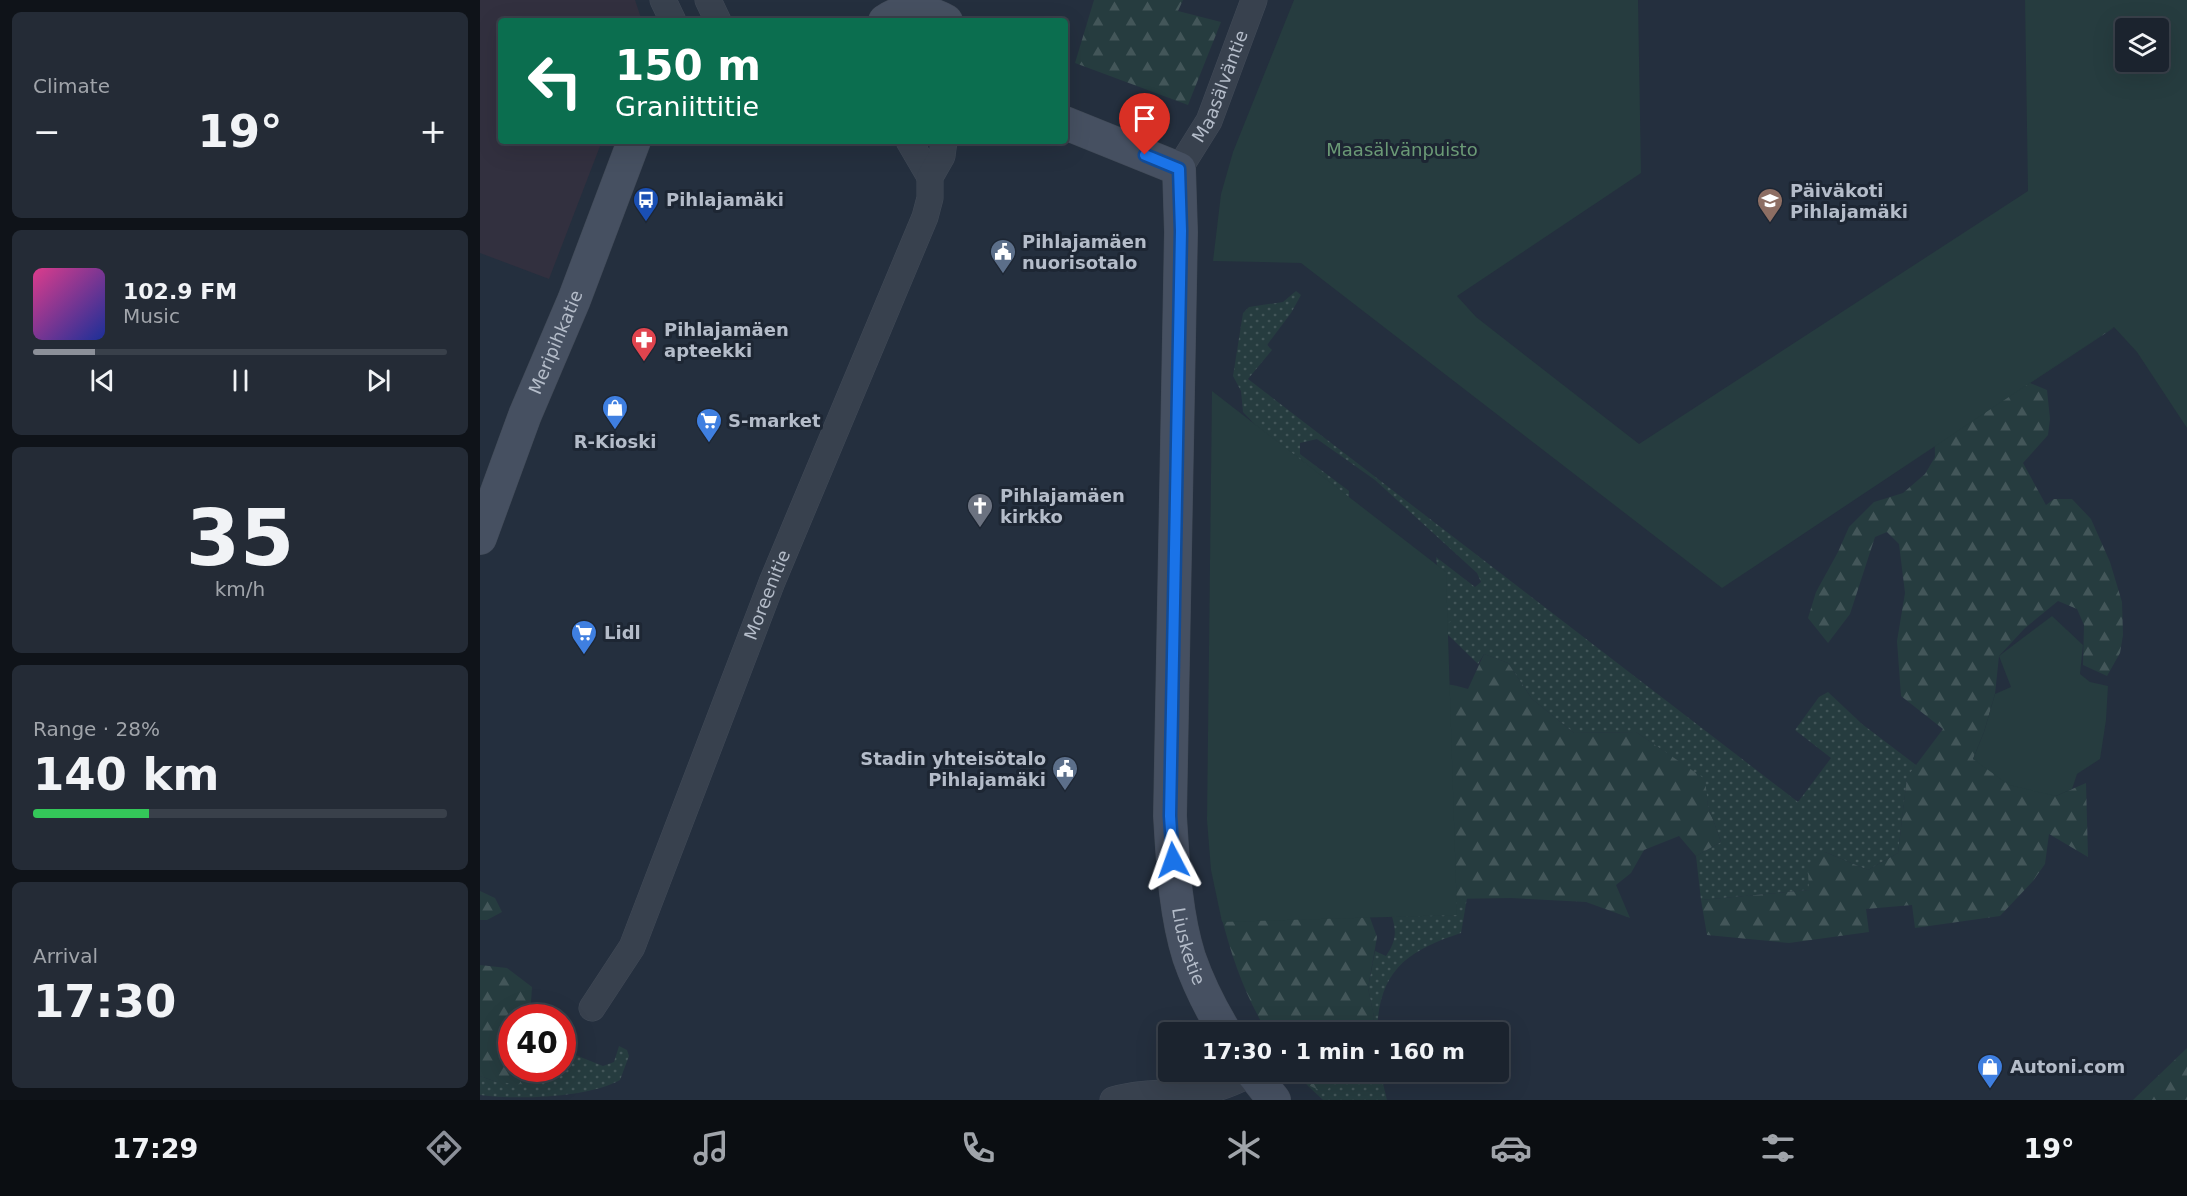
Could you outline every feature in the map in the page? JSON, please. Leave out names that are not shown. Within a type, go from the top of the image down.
[{"type":"street","points":[[663,0],[672,18]]},
{"type":"street","points":[[708,0],[717,18]]},
{"type":"street","points":[[957,18],[960,0]]},
{"type":"street","name":"Maasälväntie","points":[[1179,169],[1209,121],[1254,0]]},
{"type":"street","points":[[899,11],[926,12],[939,18]]},
{"type":"street","points":[[1068,124],[1179,169]]},
{"type":"street","name":"Meripihkatie","points":[[480,538],[525,415],[574,300],[635,144]]},
{"type":"street","points":[[911,144],[930,177]]},
{"type":"street","name":"Moreenitie","points":[[592,1008],[632,947],[765,598],[925,217],[930,198],[930,177],[942,156],[944,144]]},
{"type":"street","name":"Liusketie","points":[[1179,169],[1181,231],[1170,816],[1174,883],[1189,957],[1219,1022]]},
{"type":"street","points":[[1113,1100],[1128,1095],[1208,1090],[1233,1082]]},
{"type":"street","points":[[1260,1082],[1274,1100]]},
{"type":"shaded area","points":[[480,0],[635,0],[641,18],[498,18],[498,144],[601,144],[549,279],[480,253]]},
{"type":"green space","points":[[1094,0],[1183,0],[1178,11],[1221,22],[1188,105],[1075,63]]},
{"type":"green space","name":"Maasälvänpuisto","points":[[1294,0],[1638,0],[1641,173],[1457,296],[1476,317],[1639,444],[2028,191],[2025,0],[2187,0],[2187,428],[2137,352],[2114,327],[1722,588],[1301,263],[1213,261],[1221,194],[1233,152]]},
{"type":"green space","points":[[1296,291],[1301,295],[1291,313],[1267,345],[1272,350],[1248,379],[1798,802],[1831,758],[1795,730],[1819,697],[1828,692],[1862,724],[1916,765],[1907,778],[1898,853],[1868,870],[1825,852],[1809,890],[1701,900],[1696,856],[1721,842],[1708,806],[1704,779],[1636,732],[1574,733],[1532,699],[1508,663],[1484,654],[1478,664],[1440,627],[1434,602],[1439,581],[1436,557],[1475,587],[1481,582],[1477,573],[1375,480],[1317,439],[1300,443],[1300,454],[1349,491],[1349,503],[1262,432],[1243,412],[1241,391],[1233,376],[1243,313],[1249,307],[1283,302]]},
{"type":"green space","points":[[2115,327],[2030,383],[2047,390],[2050,419],[2048,435],[2023,463],[2046,505],[2054,499],[2072,499],[2091,519],[2110,562],[2122,602],[2123,635],[2120,653],[2107,676],[2083,665],[2084,625],[2077,609],[2058,601],[2025,628],[1999,656],[1995,694],[1973,759],[2056,796],[2086,783],[2088,857],[2049,834],[2045,864],[2033,881],[2000,916],[1915,928],[1912,905],[1866,909],[1869,932],[1789,943],[1707,935],[1701,900],[1809,890],[1808,872],[1825,852],[1868,870],[1898,853],[1907,777],[1943,729],[1901,696],[1897,641],[1905,593],[1899,544],[1887,532],[1875,537],[1850,614],[1828,643],[1808,618],[1816,592],[1849,527],[1874,502],[1903,493],[1925,474],[1935,457],[1934,416]]},
{"type":"green space","points":[[1212,391],[1446,572],[1457,915],[1222,922],[1211,870],[1207,820]]},
{"type":"green space","points":[[1352,515],[1366,518],[1396,548],[1410,569],[1416,584],[1409,600],[1417,604],[1434,602],[1453,620],[1429,633],[1405,656],[1380,654],[1369,661],[1395,681],[1406,686],[1421,688],[1439,684],[1468,689],[1484,654],[1508,663],[1532,699],[1574,733],[1636,732],[1705,779],[1708,806],[1721,842],[1696,856],[1679,836],[1644,850],[1631,873],[1616,885],[1630,918],[1586,902],[1511,898],[1386,900],[1391,853],[1403,846],[1418,846],[1434,829],[1437,820],[1434,808],[1413,805],[1342,651],[1338,628],[1347,612],[1353,587],[1373,590],[1379,572],[1347,522]]},
{"type":"green space","points":[[2052,616],[2083,645],[2080,674],[2090,682],[2108,686],[2100,759],[2077,774],[2072,789],[2056,796],[2009,785],[1973,759],[1995,694],[2011,687],[1999,656]]},
{"type":"green space","points":[[480,891],[495,898],[502,912],[487,920],[480,920]]},
{"type":"green space","points":[[1467,898],[1461,933],[1425,947],[1399,966],[1383,993],[1378,1022],[1373,1022],[1368,988],[1375,951],[1386,956],[1395,935],[1386,900]]},
{"type":"green space","points":[[1368,912],[1377,937],[1368,988],[1373,1022],[1262,1022],[1240,975],[1221,915]]},
{"type":"green space","points":[[480,965],[507,968],[532,987],[531,1004],[498,1004],[498,1082],[536,1082],[531,1085],[497,1082],[480,1076]]},
{"type":"green space","points":[[619,1046],[627,1050],[629,1056],[620,1080],[590,1091],[532,1097],[480,1095],[480,1076],[497,1082],[576,1082],[576,1055],[603,1066],[614,1062]]},
{"type":"green space","points":[[2187,1048],[2187,1100],[2133,1100]]},
{"type":"green space","points":[[1304,1082],[1334,1082],[1325,1093]]},
{"type":"green space","points":[[1333,1082],[1383,1082],[1387,1100],[1323,1100],[1306,1084],[1325,1092]]},
{"type":"place","name":"Pihlajamäki","points":[[646,223]]},
{"type":"place","name":"Päiväkoti Pihlajamäki","points":[[1770,224]]},
{"type":"place","name":"Pihlajamäen nuorisotalo","points":[[1003,275]]},
{"type":"place","name":"Pihlajamäen apteekki","points":[[644,363]]},
{"type":"place","name":"R-Kioski","points":[[615,431]]},
{"type":"place","name":"S-market","points":[[709,444]]},
{"type":"place","name":"Pihlajamäen kirkko","points":[[980,529]]},
{"type":"place","name":"Lidl","points":[[584,656]]},
{"type":"place","name":"Stadin yhteisötalo Pihlajamäki","points":[[1065,792]]},
{"type":"place","name":"Autoni.com","points":[[1990,1090]]},
{"type":"route","points":[[1145,155],[1179,169],[1181,231],[1170,816],[1173,860]]}]
